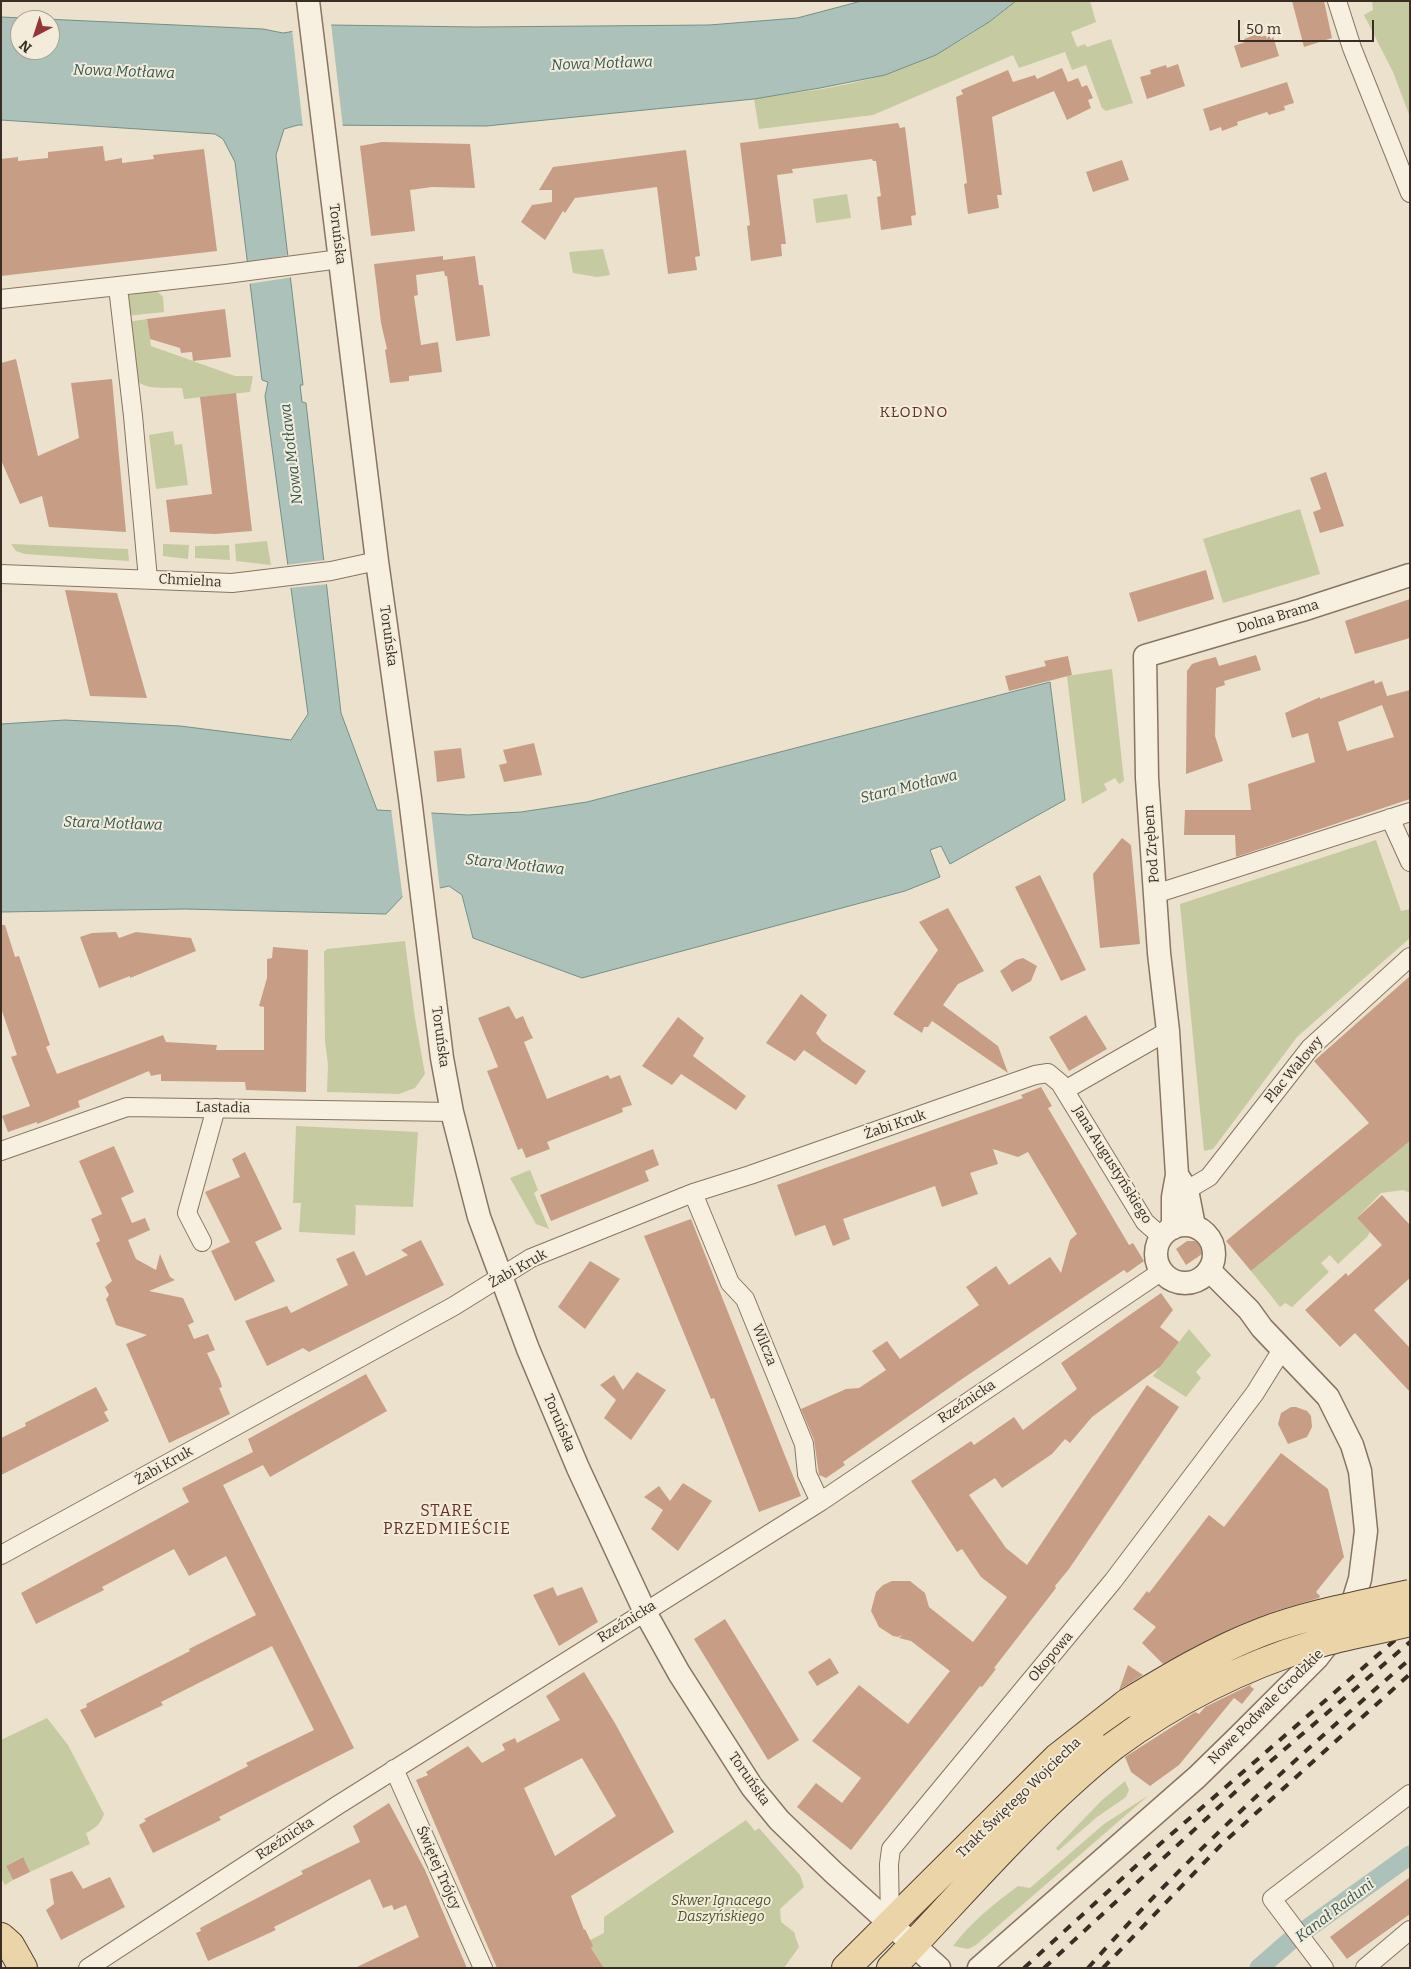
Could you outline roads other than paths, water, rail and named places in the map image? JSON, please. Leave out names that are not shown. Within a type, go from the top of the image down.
[{"type":"main road","name":"Trakt Świętego Wojciecha","points":[[890,1924],[1058,1757],[1104,1720],[1185,1668],[1262,1632],[1320,1614],[1410,1594]]},
{"type":"main road","name":"Trakt Świętego Wojciecha","points":[[914,1945],[1040,1811],[1080,1773],[1112,1747],[1182,1701],[1242,1670],[1317,1644],[1410,1622]]},
{"type":"main road","points":[[846,1968],[890,1924]]},
{"type":"main road","points":[[1,1937],[10,1946],[23,1968]]},
{"type":"main road","points":[[891,1968],[914,1945]]},
{"type":"main road","points":[[1,1960],[5,1968]]},
{"type":"street","points":[[1336,1],[1352,48],[1410,193]]},
{"type":"street","name":"Toruńska","points":[[309,6],[377,562],[410,798],[442,1058],[452,1112],[475,1203],[500,1277],[559,1424],[645,1612],[678,1673],[752,1787],[779,1820],[914,1945]]},
{"type":"street","points":[[1,299],[232,274],[340,259]]},
{"type":"street","points":[[118,287],[133,416],[148,579]]},
{"type":"street","name":"Chmielna","points":[[2,571],[214,583],[332,572],[377,562]]},
{"type":"street","name":"Dolna Brama","points":[[1145,656],[1302,610],[1410,575]]},
{"type":"street","name":"Pod Zrębem","points":[[1145,656],[1147,778],[1155,894],[1182,1182],[1176,1230]]},
{"type":"street","points":[[1155,894],[1410,812]]},
{"type":"street","points":[[1390,818],[1410,862]]},
{"type":"street","name":"Plac Wałowy","points":[[1182,1182],[1209,1177],[1310,1048],[1410,957]]},
{"type":"street","points":[[1065,1090],[1168,1031]]},
{"type":"street","name":"Żabi Kruk","points":[[1,1555],[454,1306],[539,1255],[694,1193],[1035,1075],[1048,1073],[1065,1090]]},
{"type":"street","name":"Jana Augustyńskiego","points":[[1065,1090],[1145,1222],[1176,1230]]},
{"type":"street","name":"Lastadia","points":[[1,1151],[127,1107],[452,1112]]},
{"type":"street","points":[[202,1242],[187,1213],[216,1108]]},
{"type":"street","name":"Wilcza","points":[[694,1193],[730,1282],[745,1299],[791,1410],[804,1444],[807,1474],[820,1502]]},
{"type":"street","points":[[1176,1230],[1202,1230],[1213,1244],[1214,1253],[1205,1274],[1193,1282],[1176,1281],[1162,1271],[1157,1254],[1176,1230]]},
{"type":"street","name":"Rzeźnicka","points":[[88,1968],[394,1769],[820,1502],[1162,1271]]},
{"type":"street","points":[[1205,1274],[1249,1310],[1262,1328],[1283,1348]]},
{"type":"street","name":"Okopowa","points":[[890,1924],[889,1864],[891,1849],[1125,1566],[1245,1407],[1283,1348]]},
{"type":"street","name":"Nowe Podwale Grodzkie","points":[[979,1968],[1196,1777],[1239,1736],[1317,1658],[1340,1628],[1352,1605],[1360,1579],[1366,1531],[1360,1471],[1352,1445],[1328,1397],[1283,1348]]},
{"type":"street","name":"Świętej Trójcy","points":[[394,1769],[483,1968]]},
{"type":"street","points":[[1324,1968],[1272,1899],[1410,1794]]},
{"type":"street","points":[[1365,1968],[1410,1930]]},
{"type":"street","points":[[914,1945],[939,1968]]},
{"type":"water","points":[[862,1],[1016,1],[989,22],[936,55],[885,75],[820,88],[754,99],[486,126],[298,125],[284,129],[276,155],[303,385],[300,385],[302,402],[306,403],[341,713],[377,810],[468,815],[521,812],[587,802],[1050,682],[1065,800],[950,864],[941,846],[930,850],[940,877],[905,891],[582,978],[473,938],[462,895],[449,886],[403,896],[386,914],[185,909],[1,912],[1,724],[65,720],[180,726],[291,740],[308,714],[265,396],[268,382],[262,380],[235,162],[223,139],[215,134],[1,120],[1,17],[10,17],[10,60],[60,60],[60,20],[263,29],[283,33],[331,25],[476,27],[709,25],[797,18]]},
{"type":"waterway","name":"Kanał Raduni","points":[[1259,1968],[1290,1941],[1410,1855]]},
{"type":"railway","points":[[1024,1968],[1160,1844],[1410,1627]]},
{"type":"railway","points":[[1044,1968],[1244,1784],[1410,1642]]},
{"type":"railway","points":[[1088,1968],[1164,1886],[1244,1808],[1410,1659]]},
{"type":"railway","points":[[1103,1968],[1223,1843],[1410,1674]]},
{"type":"district","name":"KŁODNO","points":[[914,413]]},
{"type":"district","name":"STARE PRZEDMIEŚCIE","points":[[447,1521]]},
{"type":"water label","name":"Nowa Motława","points":[[602,64]]},
{"type":"water label","name":"Nowa Motława","points":[[124,72]]},
{"type":"water label","name":"Nowa Motława","points":[[292,454]]},
{"type":"water label","name":"Stara Motława","points":[[909,787]]},
{"type":"water label","name":"Stara Motława","points":[[113,824]]},
{"type":"water label","name":"Stara Motława","points":[[515,865]]},
{"type":"park label","name":"Skwer Ignacego Daszyńskiego","points":[[721,1909]]}]
